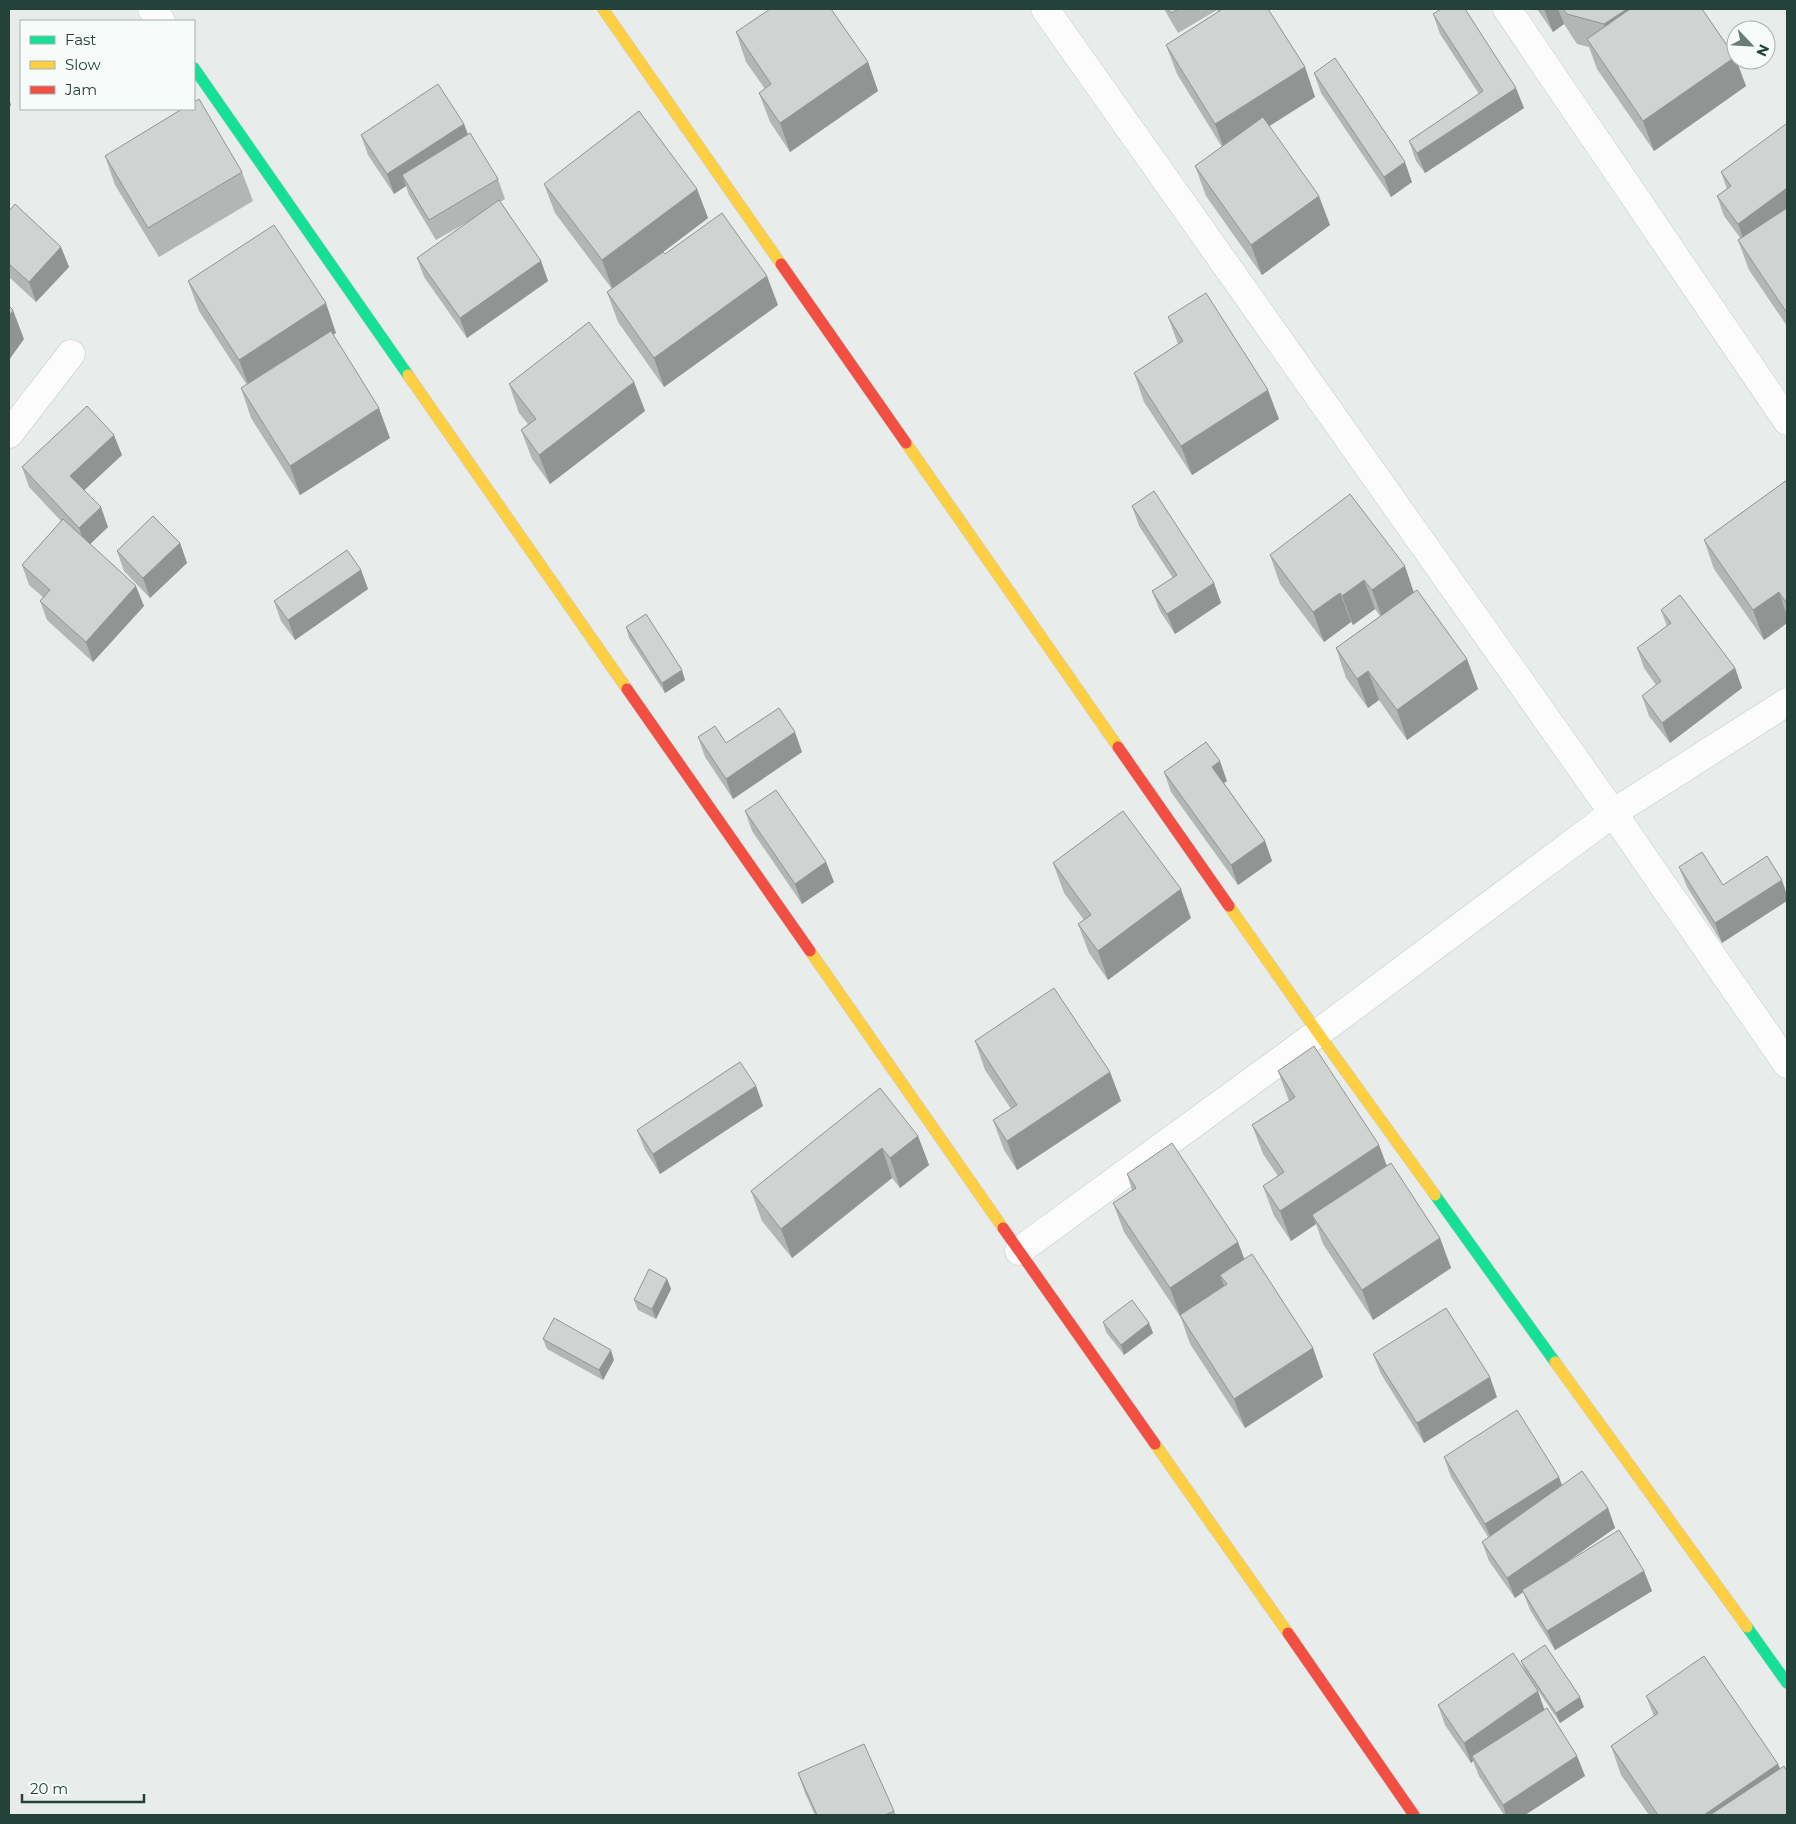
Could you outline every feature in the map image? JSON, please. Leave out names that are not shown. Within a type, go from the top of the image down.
[{"type":"street","points":[[152,9],[160,20]]},
{"type":"street","points":[[603,9],[1318,1032],[1787,1683]]},
{"type":"street","points":[[1045,9],[1613,812],[1787,1064]]},
{"type":"street","points":[[1507,9],[1787,421]]},
{"type":"street","points":[[195,69],[1414,1815]]},
{"type":"street","points":[[9,434],[71,354]]},
{"type":"street","points":[[1019,1250],[1318,1032],[1613,812],[1787,702]]},
{"type":"building","points":[[770,9],[831,9],[868,62],[780,123],[759,93],[771,84],[736,32]]},
{"type":"building","points":[[1168,9],[1179,9],[1171,13]]},
{"type":"building","points":[[1221,9],[1268,9],[1305,67],[1215,124],[1166,45]]},
{"type":"building","points":[[1441,9],[1465,9],[1516,88],[1417,153],[1409,141],[1483,91],[1433,14]]},
{"type":"building","points":[[1563,9],[1627,9],[1604,24],[1567,14]]},
{"type":"building","points":[[1630,9],[1702,9],[1726,44],[1726,63],[1643,121],[1587,39]]},
{"type":"building","points":[[1335,58],[1405,162],[1384,177],[1314,73]]},
{"type":"building","points":[[438,84],[464,124],[387,174],[361,135]]},
{"type":"building","points":[[199,99],[242,172],[148,228],[105,156],[180,110],[195,110],[195,101]]},
{"type":"building","points":[[639,111],[697,189],[602,260],[544,184]]},
{"type":"building","points":[[1263,117],[1319,196],[1251,245],[1195,166]]},
{"type":"building","points":[[1786,124],[1787,188],[1738,224],[1717,196],[1731,186],[1721,172]]},
{"type":"building","points":[[470,133],[498,179],[429,220],[402,175]]},
{"type":"building","points":[[499,200],[541,261],[460,318],[417,258]]},
{"type":"building","points":[[15,204],[61,247],[29,282],[9,264],[9,211]]},
{"type":"building","points":[[1787,208],[1787,313],[1738,240]]},
{"type":"building","points":[[722,213],[767,276],[654,358],[607,292],[663,252],[665,254]]},
{"type":"building","points":[[274,225],[326,303],[239,360],[188,281]]},
{"type":"building","points":[[1206,293],[1268,390],[1181,446],[1134,373],[1183,341],[1168,317]]},
{"type":"building","points":[[9,306],[13,310],[9,316]]},
{"type":"building","points":[[589,322],[634,382],[539,455],[521,430],[536,419],[509,384]]},
{"type":"building","points":[[331,331],[379,408],[290,466],[241,388]]},
{"type":"building","points":[[87,406],[114,435],[70,476],[101,507],[79,528],[22,467]]},
{"type":"building","points":[[1787,480],[1787,604],[1779,592],[1753,610],[1704,540]]},
{"type":"building","points":[[1154,491],[1214,583],[1167,614],[1152,591],[1177,575],[1132,506]]},
{"type":"building","points":[[1350,494],[1405,566],[1372,590],[1364,580],[1342,596],[1340,593],[1313,612],[1270,555]]},
{"type":"building","points":[[153,516],[180,543],[143,578],[117,551]]},
{"type":"building","points":[[63,519],[136,586],[86,642],[40,601],[50,590],[22,565]]},
{"type":"building","points":[[347,550],[361,570],[288,620],[274,601]]},
{"type":"building","points":[[1417,590],[1467,659],[1397,710],[1368,671],[1357,679],[1336,648]]},
{"type":"building","points":[[1680,595],[1735,668],[1662,723],[1642,696],[1661,681],[1637,648],[1671,623],[1661,610]]},
{"type":"building","points":[[646,614],[682,670],[662,683],[626,627]]},
{"type":"building","points":[[779,708],[795,732],[726,779],[698,737],[715,726],[726,743]]},
{"type":"building","points":[[1206,742],[1220,761],[1212,767],[1265,841],[1231,865],[1164,772]]},
{"type":"building","points":[[776,790],[826,862],[795,884],[745,811]]},
{"type":"building","points":[[1123,811],[1181,889],[1098,951],[1078,924],[1091,915],[1053,863]]},
{"type":"building","points":[[1702,852],[1723,885],[1767,856],[1782,880],[1715,923],[1679,867]]},
{"type":"building","points":[[1054,988],[1110,1072],[1007,1141],[993,1120],[1017,1105],[975,1041]]},
{"type":"building","points":[[1314,1046],[1379,1145],[1280,1211],[1263,1186],[1284,1172],[1252,1125],[1295,1097],[1278,1071]]},
{"type":"building","points":[[740,1062],[756,1086],[653,1154],[637,1130]]},
{"type":"building","points":[[880,1088],[918,1136],[890,1158],[882,1148],[781,1229],[751,1191]]},
{"type":"building","points":[[1172,1143],[1238,1242],[1170,1288],[1113,1203],[1136,1188],[1127,1174]]},
{"type":"building","points":[[1391,1163],[1440,1238],[1362,1290],[1312,1215]]},
{"type":"building","points":[[1252,1254],[1313,1348],[1234,1399],[1180,1315],[1227,1284],[1220,1275]]},
{"type":"building","points":[[649,1269],[667,1279],[652,1309],[634,1300]]},
{"type":"building","points":[[1132,1300],[1149,1323],[1121,1345],[1103,1322]]},
{"type":"building","points":[[1446,1308],[1490,1377],[1417,1423],[1373,1354]]},
{"type":"building","points":[[554,1318],[611,1350],[599,1370],[543,1339]]},
{"type":"building","points":[[1517,1410],[1559,1477],[1485,1524],[1444,1457]]},
{"type":"building","points":[[1582,1471],[1608,1508],[1507,1578],[1482,1542]]},
{"type":"building","points":[[1619,1530],[1644,1571],[1547,1631],[1522,1590]]},
{"type":"building","points":[[1545,1645],[1580,1697],[1556,1713],[1521,1661]]},
{"type":"building","points":[[1513,1653],[1538,1691],[1464,1743],[1438,1705]]},
{"type":"building","points":[[1704,1656],[1778,1764],[1704,1815],[1658,1815],[1611,1746],[1658,1713],[1646,1696]]},
{"type":"building","points":[[1547,1708],[1577,1756],[1503,1805],[1472,1756]]},
{"type":"building","points":[[864,1744],[894,1811],[885,1815],[817,1815],[798,1773]]},
{"type":"building","points":[[1784,1766],[1787,1771],[1787,1815],[1710,1815]]},
{"type":"traffic: fast","points":[[195,69],[408,375]]},
{"type":"traffic: fast","points":[[1435,1195],[1555,1362]]},
{"type":"traffic: fast","points":[[1747,1627],[1787,1683]]},
{"type":"traffic: slow","points":[[603,9],[781,264]]},
{"type":"traffic: slow","points":[[408,375],[627,689]]},
{"type":"traffic: slow","points":[[906,443],[1118,747]]},
{"type":"traffic: slow","points":[[1229,906],[1435,1195]]},
{"type":"traffic: slow","points":[[810,951],[1003,1228]]},
{"type":"traffic: slow","points":[[1555,1362],[1747,1627]]},
{"type":"traffic: slow","points":[[1155,1444],[1288,1633]]},
{"type":"traffic: jam","points":[[781,264],[906,443]]},
{"type":"traffic: jam","points":[[627,689],[810,951]]},
{"type":"traffic: jam","points":[[1118,747],[1229,906]]},
{"type":"traffic: jam","points":[[1003,1228],[1155,1444]]},
{"type":"traffic: jam","points":[[1288,1633],[1414,1815]]}]
